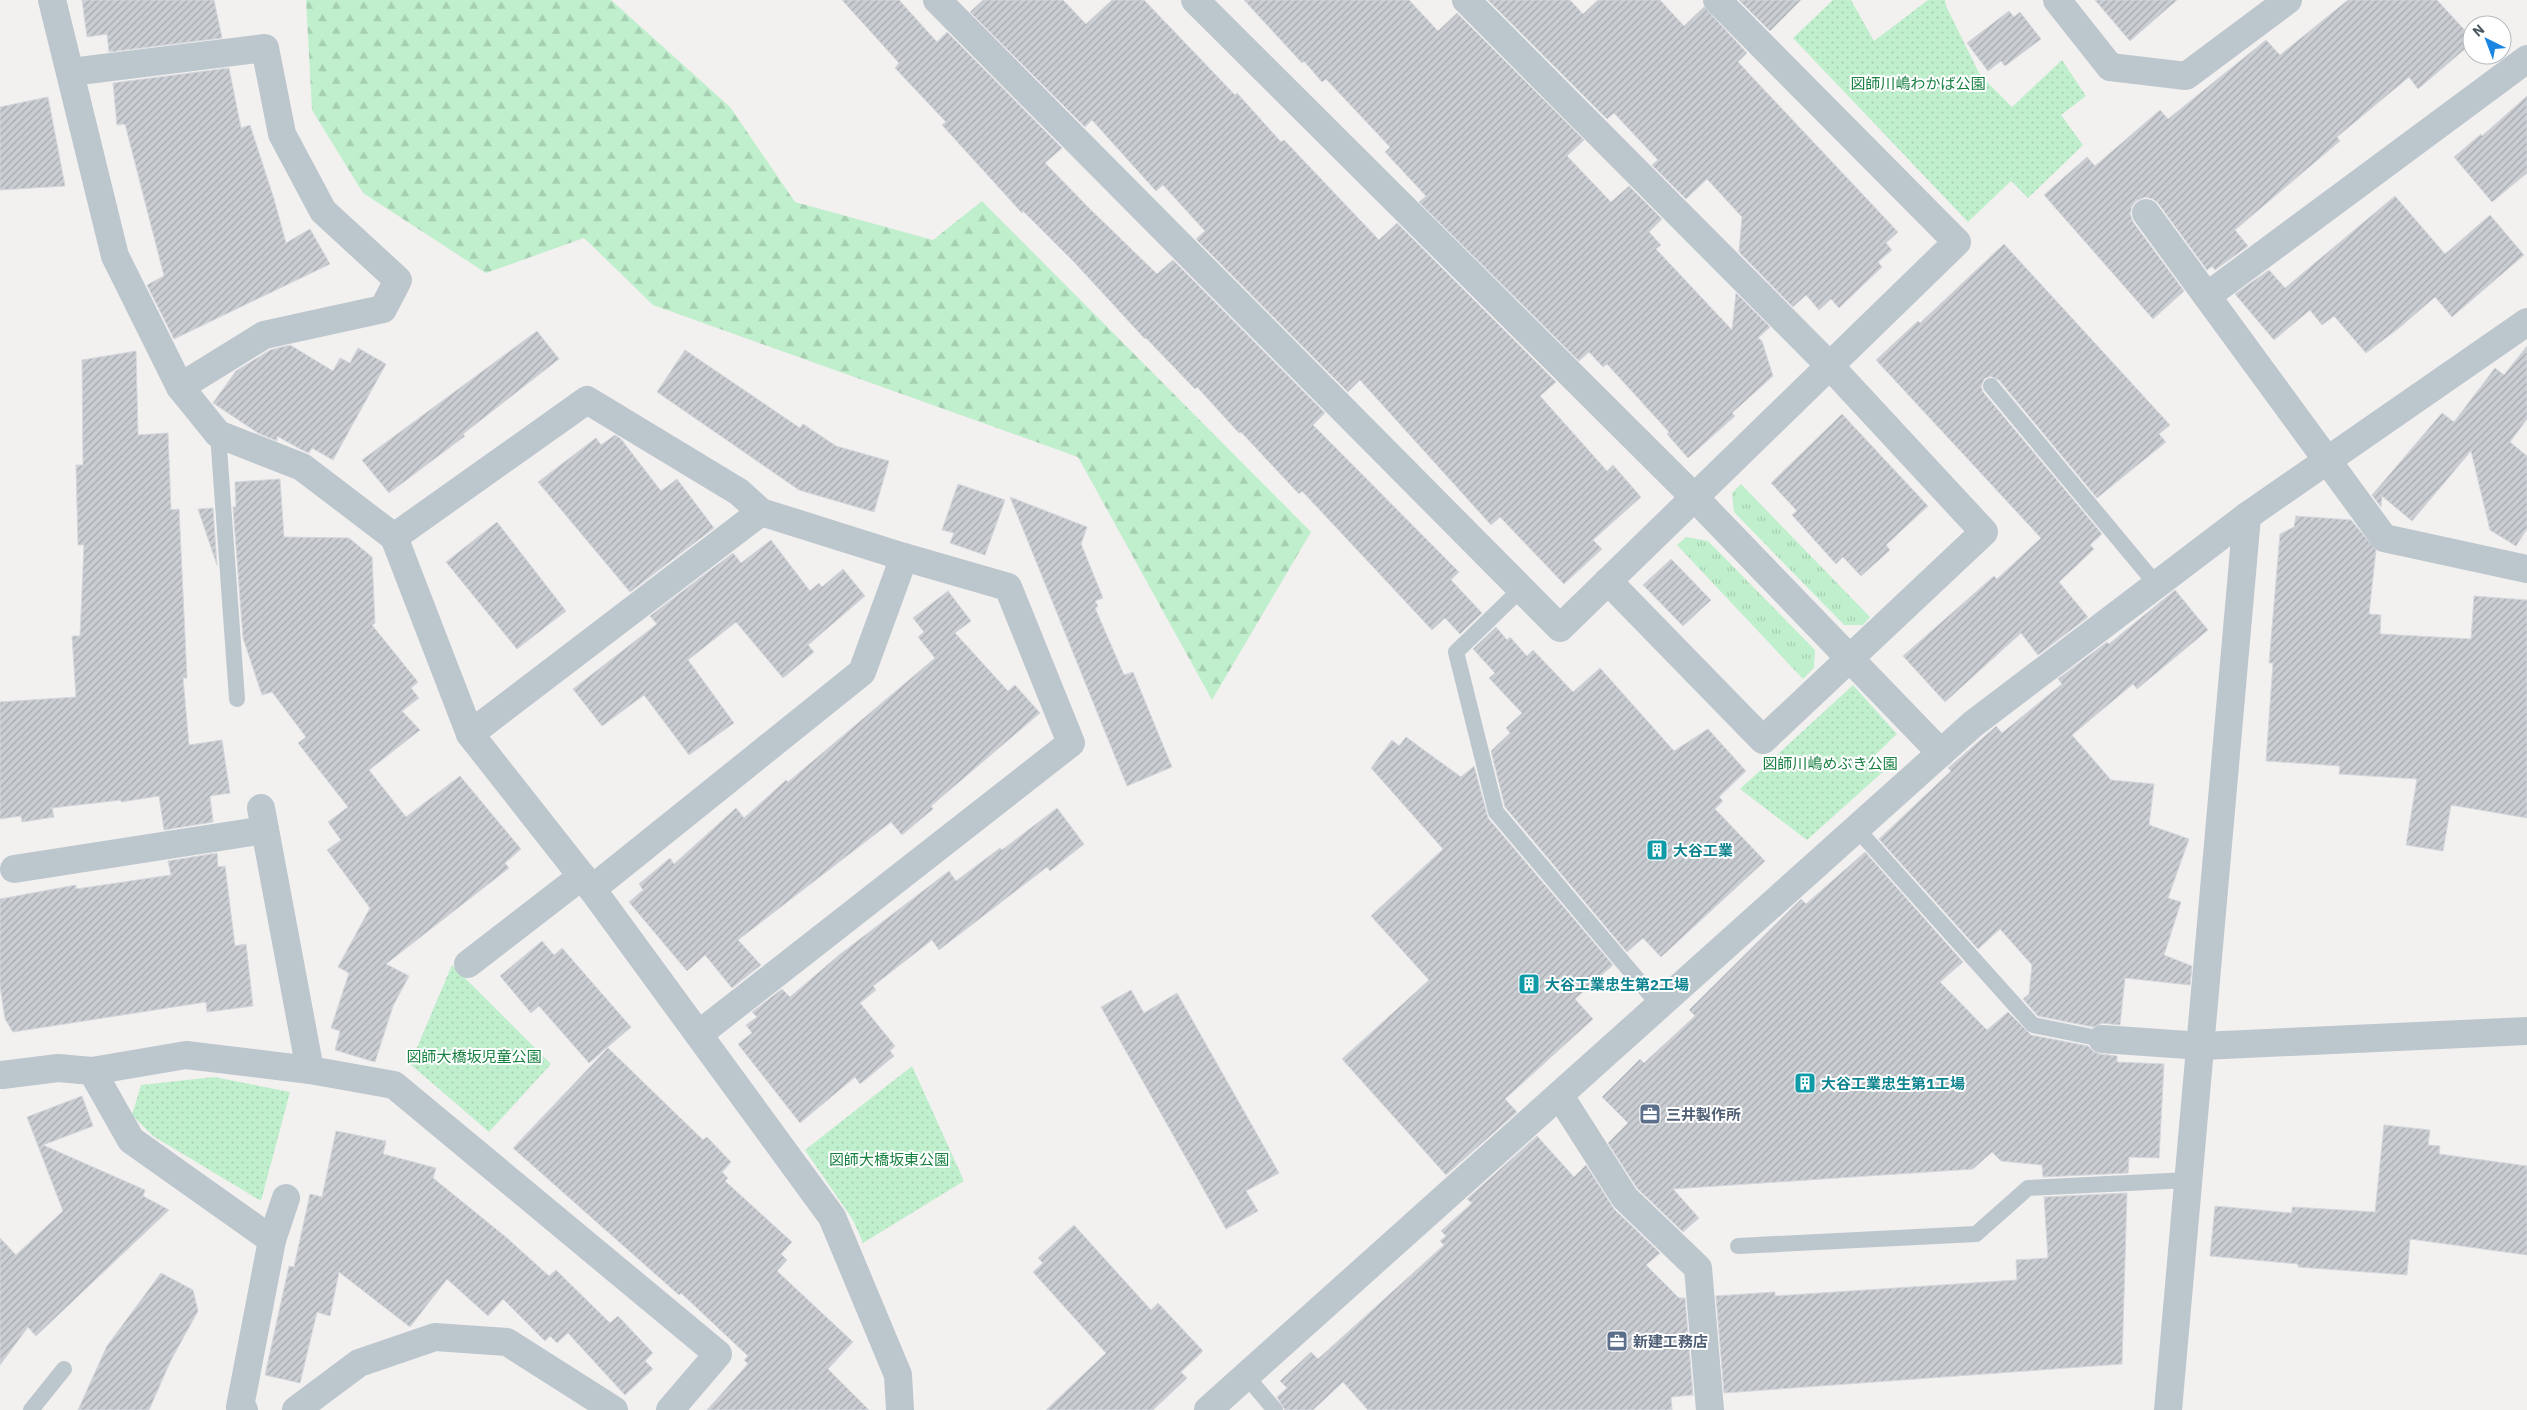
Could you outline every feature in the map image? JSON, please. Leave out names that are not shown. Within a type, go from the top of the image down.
[{"type":"street","points":[[52,0],[115,256],[180,387],[218,434],[302,468],[394,537],[470,734],[587,883],[832,1217],[898,1375],[900,1410]]},
{"type":"street","points":[[937,0],[1520,590],[1560,628],[1957,242],[1717,0]]},
{"type":"street","points":[[1466,0],[1830,366],[1984,532],[1763,740],[1608,581]]},
{"type":"street","points":[[2056,0],[2110,67],[2186,76],[2288,0]]},
{"type":"street","points":[[1200,2],[1694,497],[1942,753]]},
{"type":"street","points":[[71,72],[265,48],[282,134],[323,211],[398,280],[383,309],[264,335],[180,387]]},
{"type":"street","points":[[2207,296],[2527,59]]},
{"type":"street","points":[[2146,213],[2384,538],[2527,569]]},
{"type":"street","points":[[1208,1410],[1973,724],[2247,516],[2527,322]]},
{"type":"street","points":[[394,537],[587,400],[739,492],[762,512],[904,557],[1008,587],[1071,743],[698,1034]]},
{"type":"street","points":[[470,734],[762,512]]},
{"type":"street","points":[[2168,1410],[2202,1046],[2247,516]]},
{"type":"street","points":[[468,964],[587,883],[862,672],[904,557]]},
{"type":"street","points":[[14,870],[263,819],[310,1070]]},
{"type":"street","points":[[2102,1039],[2202,1046],[2527,1031]]},
{"type":"street","points":[[2,1075],[58,1068],[92,1070],[186,1055],[310,1070],[394,1085],[718,1354],[670,1410]]},
{"type":"street","points":[[92,1070],[131,1140],[272,1240]]},
{"type":"street","points":[[1560,1096],[1625,1198],[1698,1268],[1710,1410]]},
{"type":"street","points":[[244,1410],[240,1407],[272,1240],[286,1198]]},
{"type":"street","points":[[296,1410],[359,1363],[435,1337],[507,1342],[614,1410]]},
{"type":"lane","points":[[1991,386],[2156,584]]},
{"type":"lane","points":[[218,434],[237,699]]},
{"type":"lane","points":[[1520,590],[1456,652],[1496,812],[1660,1006]]},
{"type":"lane","points":[[1857,829],[2033,1025],[2102,1039]]},
{"type":"lane","points":[[1738,1246],[1976,1234],[2028,1188],[2189,1180]]},
{"type":"lane","points":[[31,1410],[64,1369]]},
{"type":"lane","points":[[1247,1377],[1275,1410]]},
{"type":"green space","points":[[306,0],[611,0],[730,107],[795,202],[933,240],[982,201],[1311,532],[1212,700],[1078,457],[653,305],[584,238],[486,273],[363,193],[312,110]]},
{"type":"green space","name":"図師川嶋わかば公園","points":[[1833,0],[1851,0],[1874,41],[1928,0],[1945,0],[1946,6],[1980,75],[2012,107],[2062,60],[2086,96],[2061,115],[2083,145],[2028,198],[2011,181],[1968,222],[1793,38]]},
{"type":"green space","points":[[1741,484],[1870,617],[1863,625],[1844,625],[1734,512],[1732,493]]},
{"type":"green space","points":[[1686,537],[1708,541],[1815,650],[1814,668],[1803,679],[1677,545]]},
{"type":"green space","name":"図師川嶋めぶき公園","points":[[1853,685],[1897,734],[1875,755],[1886,769],[1807,840],[1740,789]]},
{"type":"green space","name":"図師大橋坂児童公園","points":[[452,965],[551,1064],[489,1132],[410,1064]]},
{"type":"green space","name":"図師大橋坂東公園","points":[[912,1066],[964,1181],[863,1243],[853,1220],[805,1150]]},
{"type":"green space","points":[[214,1077],[290,1092],[261,1201],[153,1136],[132,1115],[141,1085]]},
{"type":"building","points":[[82,0],[214,0],[222,38],[109,52],[107,34],[87,37]]},
{"type":"building","points":[[842,0],[899,0],[937,42],[947,32],[1062,148],[1045,163],[1090,209],[1157,274],[1173,260],[1325,413],[1313,425],[1459,572],[1451,580],[1482,613],[1460,634],[1445,618],[1432,630],[1302,491],[1299,494],[1197,387],[1195,389],[1145,339],[1075,263],[1023,211],[1022,213],[942,125],[946,122],[895,68],[899,63]]},
{"type":"building","points":[[983,0],[1063,0],[1086,24],[1112,0],[1144,0],[1235,95],[1237,93],[1281,142],[1284,140],[1379,240],[1397,223],[1556,382],[1540,396],[1607,471],[1613,465],[1641,497],[1593,540],[1602,549],[1564,584],[1500,517],[1491,525],[1360,380],[1348,392],[1196,239],[1205,231],[1163,185],[1156,191],[1092,120],[1085,127],[970,12]]},
{"type":"building","points":[[1244,0],[1409,0],[1438,31],[1457,13],[1584,140],[1567,156],[1611,202],[1629,186],[1662,219],[1649,232],[1661,245],[1656,249],[1732,330],[1736,293],[1770,327],[1758,338],[1762,341],[1773,376],[1732,413],[1735,416],[1688,458],[1667,434],[1669,432],[1607,364],[1603,367],[1589,352],[1579,361],[1419,202],[1426,196],[1385,152],[1390,147],[1326,79],[1322,82],[1304,61],[1302,63]]},
{"type":"building","points":[[1488,0],[1570,0],[1583,14],[1598,0],[1660,0],[1684,26],[1704,7],[1747,53],[1738,62],[1898,232],[1886,243],[1892,250],[1878,262],[1882,267],[1839,308],[1831,299],[1819,310],[1806,295],[1793,307],[1739,252],[1742,217],[1707,179],[1686,199],[1652,165],[1658,160],[1614,113],[1607,119]]},
{"type":"building","points":[[1739,0],[1801,0],[1770,31]]},
{"type":"building","points":[[2095,0],[2177,0],[2130,41]]},
{"type":"building","points":[[2348,0],[2437,0],[2462,27],[2462,52],[2418,89],[2409,77],[2337,137],[2340,141],[2235,230],[2248,246],[2215,270],[2212,266],[2207,270],[2158,203],[2153,199],[2145,197],[2136,201],[2132,206],[2130,214],[2133,222],[2184,291],[2153,319],[2044,195],[2087,157],[2095,166],[2160,110],[2168,119],[2266,40],[2280,55]]},
{"type":"building","points":[[2009,11],[2014,17],[2020,12],[2041,39],[2005,66],[2001,61],[1988,71],[1967,43]]},
{"type":"building","points":[[229,68],[241,128],[250,125],[286,243],[310,229],[330,264],[174,339],[147,285],[164,276],[125,124],[117,125],[113,83]]},
{"type":"building","points":[[2527,96],[2527,173],[2492,202],[2454,157],[2481,134],[2482,136]]},
{"type":"building","points":[[48,97],[65,186],[0,190],[0,107]]},
{"type":"building","points":[[2395,196],[2445,254],[2490,215],[2524,255],[2452,317],[2435,297],[2366,353],[2334,316],[2322,325],[2310,310],[2274,340],[2235,294],[2269,270],[2285,288]]},
{"type":"building","points":[[2004,244],[2170,425],[2159,434],[2166,442],[2097,498],[1999,380],[1990,376],[1984,379],[1981,387],[1983,392],[2102,534],[2090,545],[2094,549],[2059,582],[2088,617],[2038,655],[2021,633],[1945,702],[1903,656],[1994,576],[1997,579],[2041,538],[1876,360],[1918,321],[1920,323]]},
{"type":"building","points":[[537,331],[559,359],[463,434],[465,436],[389,493],[362,460]]},
{"type":"building","points":[[290,345],[333,371],[340,358],[350,363],[358,348],[386,364],[333,460],[312,448],[309,453],[277,436],[277,441],[258,433],[213,403],[236,371],[270,350]]},
{"type":"building","points":[[2527,346],[2527,419],[2510,442],[2527,456],[2527,529],[2516,546],[2490,530],[2471,451],[2412,521],[2382,496],[2381,507],[2372,495],[2442,413],[2454,422],[2495,368],[2504,375]]},
{"type":"building","points":[[685,350],[800,428],[803,424],[836,446],[889,461],[874,512],[799,490],[657,392]]},
{"type":"building","points":[[136,351],[138,435],[168,433],[171,510],[179,509],[187,678],[183,678],[189,745],[222,740],[230,793],[210,796],[213,822],[164,830],[159,796],[121,802],[121,800],[52,808],[54,817],[22,822],[21,816],[0,819],[0,702],[76,697],[72,636],[80,636],[84,545],[78,545],[76,465],[83,465],[82,360]]},
{"type":"building","points":[[1842,414],[1928,506],[1886,545],[1890,550],[1861,576],[1843,557],[1836,564],[1792,515],[1797,511],[1771,483]]},
{"type":"building","points":[[615,435],[621,439],[661,491],[677,479],[714,528],[630,592],[538,482],[596,438],[601,445]]},
{"type":"building","points":[[280,479],[284,537],[349,538],[372,557],[375,623],[372,625],[418,682],[411,688],[419,698],[402,711],[420,730],[369,770],[406,817],[460,776],[521,849],[505,863],[509,868],[386,964],[409,976],[393,1006],[375,1062],[335,1050],[340,1031],[331,1028],[349,973],[338,967],[370,908],[327,850],[341,840],[328,822],[348,807],[298,743],[306,737],[272,692],[262,695],[243,638],[233,507],[236,507],[235,482]]},
{"type":"building","points":[[958,484],[1005,500],[985,555],[950,543],[954,533],[942,530]]},
{"type":"building","points":[[1010,497],[1087,527],[1081,544],[1103,598],[1095,601],[1098,606],[1095,608],[1124,675],[1133,672],[1172,767],[1127,786]]},
{"type":"building","points":[[213,508],[217,565],[198,509]]},
{"type":"building","points":[[2296,516],[2351,520],[2376,550],[2369,614],[2381,615],[2380,634],[2471,639],[2474,596],[2527,600],[2527,818],[2451,805],[2443,851],[2406,845],[2417,779],[2339,774],[2340,766],[2266,761],[2273,663],[2269,663],[2280,534],[2294,527]]},
{"type":"building","points":[[497,522],[566,611],[517,649],[446,562]]},
{"type":"building","points":[[771,540],[810,591],[819,583],[822,587],[843,569],[865,596],[808,645],[814,652],[783,678],[736,622],[688,660],[734,723],[689,755],[644,695],[602,726],[573,689],[657,624],[650,616],[733,553],[741,563]]},
{"type":"building","points":[[1671,559],[1711,600],[1683,626],[1643,585]]},
{"type":"building","points":[[2175,590],[2208,630],[2137,689],[2133,684],[2072,735],[2111,780],[2154,784],[2149,825],[2189,839],[2168,898],[2181,902],[2164,955],[2192,966],[2190,985],[2125,978],[2120,1025],[2103,1023],[2093,1027],[2038,1016],[2023,999],[2029,994],[2032,965],[2000,929],[1978,949],[1879,839],[1951,771],[1948,768],[1996,726],[2002,733],[2062,684],[2058,679],[2107,642],[2109,644]]},
{"type":"building","points":[[948,591],[971,621],[955,633],[1008,691],[1015,685],[1040,713],[931,806],[933,809],[902,835],[891,822],[738,940],[761,965],[732,988],[705,955],[687,971],[629,902],[643,890],[639,884],[670,858],[674,864],[736,808],[744,818],[786,780],[788,782],[935,658],[918,637],[924,632],[913,618]]},
{"type":"building","points":[[1496,627],[1507,640],[1510,637],[1527,656],[1533,650],[1573,692],[1600,668],[1674,751],[1708,729],[1746,771],[1719,797],[1723,801],[1715,809],[1765,861],[1661,957],[1643,938],[1627,952],[1505,807],[1491,751],[1510,733],[1506,728],[1522,713],[1489,678],[1495,673],[1473,649]]},
{"type":"building","points":[[1406,737],[1461,777],[1474,766],[1488,818],[1613,965],[1575,999],[1593,1019],[1505,1099],[1517,1112],[1446,1175],[1342,1059],[1429,980],[1371,916],[1443,849],[1371,768],[1392,740],[1399,746]]},
{"type":"building","points":[[1057,808],[1084,844],[1050,871],[1047,867],[939,950],[932,940],[873,986],[876,990],[860,1003],[895,1046],[890,1051],[894,1056],[860,1084],[855,1077],[800,1123],[738,1044],[752,1033],[746,1025],[757,1017],[752,1012],[782,989],[790,997],[839,955],[949,871],[956,881],[1000,848],[1002,850]]},
{"type":"building","points":[[1865,852],[1963,962],[1940,982],[1987,1030],[2008,1012],[2031,1035],[2088,1046],[2094,1052],[2117,1056],[2117,1062],[2164,1064],[2159,1158],[2129,1157],[2128,1173],[2043,1177],[2042,1165],[2001,1161],[1992,1152],[1973,1169],[1673,1189],[1699,1218],[1683,1232],[1637,1188],[1608,1143],[1628,1123],[1602,1097],[1640,1059],[1644,1063],[1695,1016],[1689,1010],[1801,899],[1806,904]]},
{"type":"building","points":[[217,853],[218,867],[225,866],[235,946],[246,944],[253,1006],[207,1012],[206,1002],[13,1032],[5,1019],[0,986],[0,899],[76,885],[76,889],[171,875],[168,861]]},
{"type":"building","points":[[542,941],[554,955],[562,948],[631,1027],[589,1063],[539,1006],[531,1013],[500,976]]},
{"type":"building","points":[[1131,990],[1144,1013],[1177,993],[1279,1173],[1246,1191],[1258,1211],[1226,1229],[1101,1007]]},
{"type":"building","points":[[608,1048],[703,1140],[707,1137],[731,1162],[722,1172],[728,1178],[725,1181],[792,1242],[781,1254],[787,1260],[777,1271],[853,1342],[828,1369],[869,1410],[707,1410],[748,1364],[744,1360],[748,1356],[681,1293],[679,1295],[513,1148]]},
{"type":"building","points":[[82,1096],[93,1126],[43,1145],[145,1190],[143,1196],[169,1210],[36,1336],[28,1327],[0,1365],[0,1238],[16,1255],[63,1211],[27,1117]]},
{"type":"building","points":[[2384,1125],[2430,1130],[2428,1145],[2440,1146],[2439,1154],[2527,1166],[2527,1255],[2410,1239],[2407,1275],[2298,1267],[2298,1264],[2210,1256],[2215,1206],[2292,1213],[2292,1207],[2375,1212]]},
{"type":"building","points":[[336,1131],[386,1141],[383,1154],[436,1168],[433,1178],[507,1238],[549,1276],[556,1270],[610,1323],[618,1316],[653,1353],[645,1361],[653,1369],[625,1395],[568,1333],[557,1343],[550,1336],[545,1341],[503,1299],[488,1316],[447,1279],[410,1327],[339,1272],[330,1316],[317,1312],[300,1383],[265,1375],[289,1266],[294,1267],[310,1194],[322,1197]]},
{"type":"building","points":[[1537,1136],[1574,1177],[1586,1165],[1614,1209],[1660,1253],[1646,1265],[1679,1298],[1685,1298],[1693,1395],[1671,1397],[1672,1410],[1368,1410],[1343,1382],[1313,1410],[1285,1410],[1277,1397],[1287,1388],[1280,1381],[1311,1352],[1318,1359],[1444,1245],[1440,1241],[1446,1236],[1441,1231],[1472,1203],[1467,1199]]},
{"type":"building","points":[[2127,1193],[2122,1364],[1724,1393],[1716,1296],[1775,1292],[1775,1296],[2017,1280],[2016,1260],[2048,1258],[2044,1197]]},
{"type":"building","points":[[1074,1225],[1151,1310],[1158,1303],[1203,1351],[1181,1372],[1187,1378],[1153,1410],[1046,1410],[1106,1353],[1033,1272],[1043,1263],[1038,1258]]},
{"type":"building","points":[[161,1273],[193,1290],[198,1311],[171,1360],[149,1410],[78,1410],[107,1346]]},
{"type":"place","name":"大谷工業","points":[[1657,850]]},
{"type":"place","name":"大谷工業忠生第2工場","points":[[1529,984]]},
{"type":"place","name":"大谷工業忠生第1工場","points":[[1805,1083]]},
{"type":"place","name":"三井製作所","points":[[1650,1114]]},
{"type":"place","name":"新建工務店","points":[[1617,1341]]}]
